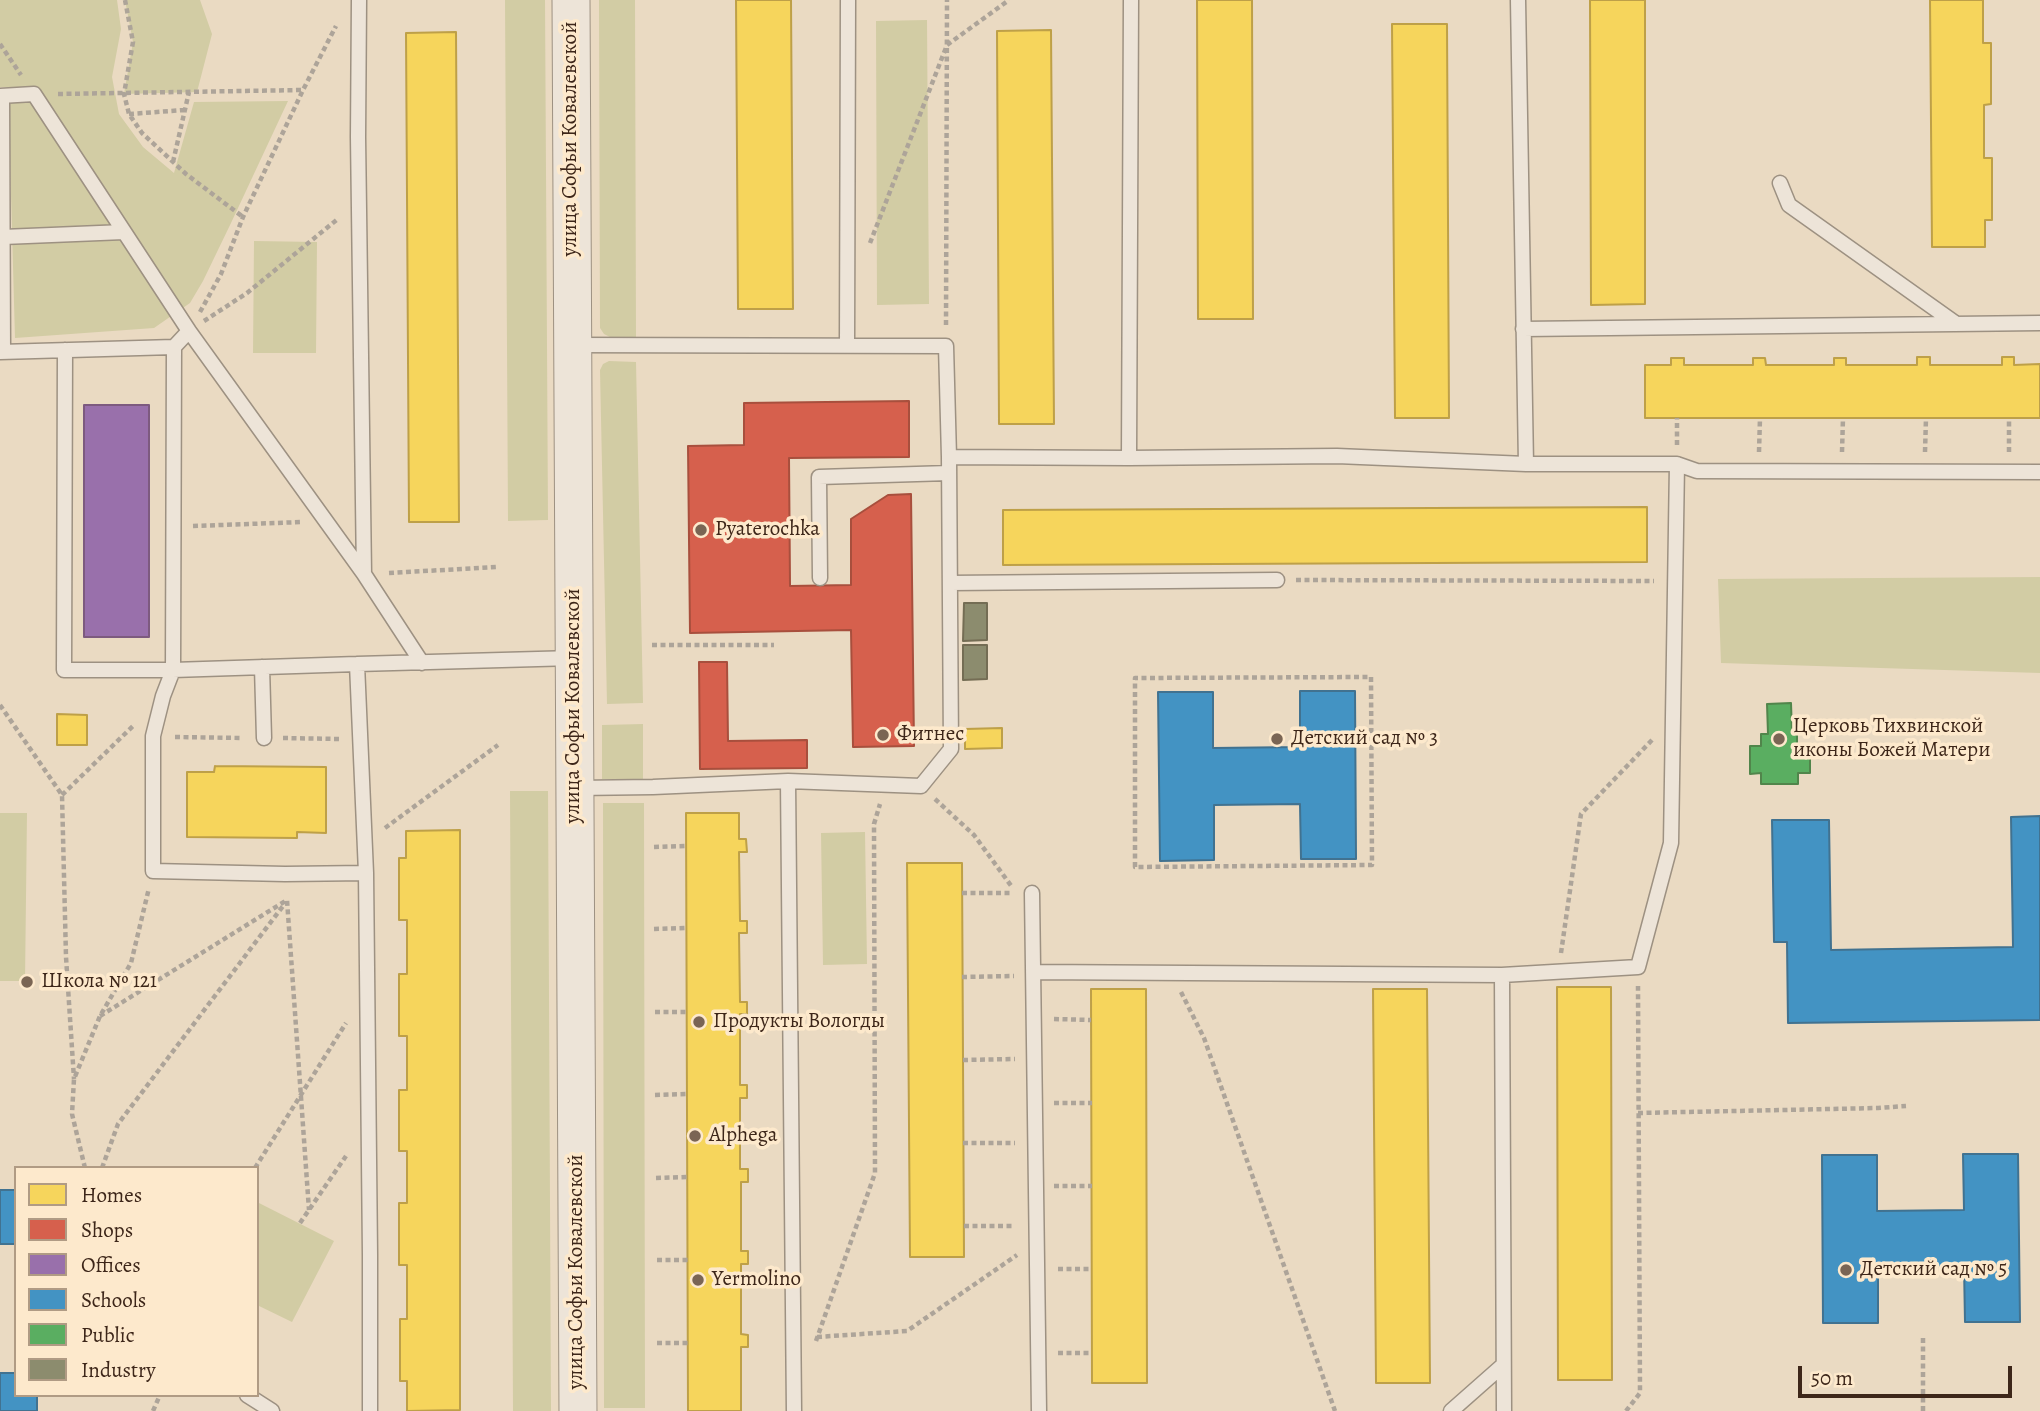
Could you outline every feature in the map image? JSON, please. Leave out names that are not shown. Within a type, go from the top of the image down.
[{"type":"street","name":"улица Софьи Ковалевской","points":[[571,0],[578,1411]]},
{"type":"lane","points":[[359,0],[364,574]]},
{"type":"lane","points":[[847,345],[848,0]]},
{"type":"lane","points":[[1129,458],[1131,0]]},
{"type":"lane","points":[[1518,0],[1525,464]]},
{"type":"lane","points":[[189,331],[174,346],[2,352],[1,96],[34,94],[189,331],[364,574],[422,663]]},
{"type":"lane","points":[[1780,183],[1789,205],[1955,323]]},
{"type":"lane","points":[[3,237],[124,232]]},
{"type":"lane","points":[[1524,330],[2040,323]]},
{"type":"lane","points":[[572,345],[946,346],[950,583],[951,749],[921,786],[788,781],[575,788]]},
{"type":"lane","points":[[174,346],[173,670],[153,736],[153,870],[285,874],[366,873]]},
{"type":"lane","points":[[65,350],[64,670],[173,670],[574,658]]},
{"type":"lane","points":[[949,457],[1337,456],[1525,464],[1677,464],[1697,471],[2040,472]]},
{"type":"lane","points":[[1033,974],[1171,972],[1502,975],[1638,967],[1671,843],[1677,464]]},
{"type":"lane","points":[[820,578],[819,477],[949,473]]},
{"type":"lane","points":[[950,583],[1277,580]]},
{"type":"lane","points":[[357,664],[366,873],[370,1411]]},
{"type":"lane","points":[[262,667],[264,738]]},
{"type":"lane","points":[[788,781],[794,1411]]},
{"type":"lane","points":[[1032,893],[1039,1411]]},
{"type":"lane","points":[[1502,975],[1504,1411]]},
{"type":"lane","points":[[1451,1411],[1502,1366]]},
{"type":"lane","points":[[250,1397],[272,1411]]},
{"type":"path","points":[[125,0],[133,42],[124,94],[129,114],[142,133],[173,162],[243,218]]},
{"type":"path","points":[[946,346],[947,0]]},
{"type":"path","points":[[867,251],[947,45],[1009,0]]},
{"type":"path","points":[[189,331],[221,274],[243,218],[338,22]]},
{"type":"path","points":[[0,44],[34,94],[303,90]]},
{"type":"path","points":[[173,162],[190,92]]},
{"type":"path","points":[[129,114],[185,110]]},
{"type":"path","points":[[189,331],[247,293],[359,202]]},
{"type":"path","points":[[1758,471],[1760,418]]},
{"type":"path","points":[[1842,472],[1843,418]]},
{"type":"path","points":[[1925,472],[1926,418]]},
{"type":"path","points":[[2008,472],[2009,418]]},
{"type":"path","points":[[174,526],[325,521]]},
{"type":"path","points":[[364,574],[497,567]]},
{"type":"path","points":[[1277,580],[1674,581]]},
{"type":"path","points":[[652,645],[774,645]]},
{"type":"path","points":[[1371,677],[1372,865],[1135,866],[1135,678],[1371,677]]},
{"type":"path","points":[[62,795],[163,696]]},
{"type":"path","points":[[0,705],[62,795],[66,957],[74,1079],[72,1114],[85,1166]]},
{"type":"path","points":[[1559,971],[1581,814],[1672,721]]},
{"type":"path","points":[[365,843],[498,745]]},
{"type":"path","points":[[813,1350],[875,1173],[874,824],[887,785]]},
{"type":"path","points":[[921,786],[974,835],[1016,893],[962,893]]},
{"type":"path","points":[[654,846],[686,846]]},
{"type":"path","points":[[74,1079],[100,1016],[131,964],[153,870]]},
{"type":"path","points":[[285,874],[309,1210]]},
{"type":"path","points":[[100,1016],[287,900]]},
{"type":"path","points":[[103,1166],[118,1125],[287,900]]},
{"type":"path","points":[[654,929],[687,928]]},
{"type":"path","points":[[1626,1411],[1640,1393],[1638,967]]},
{"type":"path","points":[[1171,972],[1204,1038],[1335,1411]]},
{"type":"path","points":[[962,976],[1033,974]]},
{"type":"path","points":[[256,1166],[367,989]]},
{"type":"path","points":[[655,1012],[687,1012]]},
{"type":"path","points":[[1034,1019],[1091,1020]]},
{"type":"path","points":[[963,1060],[1034,1059]]},
{"type":"path","points":[[655,1094],[687,1094]]},
{"type":"path","points":[[1035,1102],[1092,1103]]},
{"type":"path","points":[[1638,1113],[1906,1106]]},
{"type":"path","points":[[300,1223],[369,1123]]},
{"type":"path","points":[[964,1143],[1036,1143]]},
{"type":"path","points":[[656,1178],[687,1177]]},
{"type":"path","points":[[1036,1186],[1092,1186]]},
{"type":"path","points":[[964,1226],[1037,1233]]},
{"type":"path","points":[[817,1337],[907,1331],[993,1273],[1037,1233]]},
{"type":"path","points":[[657,1260],[688,1260]]},
{"type":"path","points":[[1037,1269],[1092,1269]]},
{"type":"path","points":[[1923,1338],[1923,1411]]},
{"type":"path","points":[[657,1343],[688,1343]]},
{"type":"path","points":[[1039,1352],[1092,1353]]},
{"type":"shaded area","points":[[0,0],[117,0],[121,29],[112,77],[119,114],[143,147],[174,173],[194,102],[288,101],[203,281],[190,303],[154,328],[15,338],[8,87],[0,87]]},
{"type":"shaded area","points":[[125,0],[200,0],[212,34],[197,92],[124,94],[133,42]]},
{"type":"shaded area","points":[[505,0],[545,0],[548,520],[508,521]]},
{"type":"shaded area","points":[[599,0],[635,0],[636,337],[610,337],[600,328]]},
{"type":"shaded area","points":[[927,20],[929,304],[877,305],[876,21]]},
{"type":"shaded area","points":[[254,241],[317,242],[316,353],[253,353]]},
{"type":"shaded area","points":[[609,361],[636,362],[643,703],[607,704],[600,370],[603,364]]},
{"type":"shaded area","points":[[2040,577],[2040,673],[1721,663],[1718,579]]},
{"type":"shaded area","points":[[643,724],[643,779],[602,779],[602,725]]},
{"type":"shaded area","points":[[510,791],[548,791],[551,1411],[513,1411]]},
{"type":"shaded area","points":[[603,803],[644,803],[645,1408],[604,1408]]},
{"type":"shaded area","points":[[0,813],[27,813],[25,981],[0,981]]},
{"type":"shaded area","points":[[865,832],[867,964],[823,965],[821,833]]},
{"type":"shaded area","points":[[259,1203],[334,1241],[292,1322],[259,1306]]},
{"type":"building: Homes","points":[[736,0],[791,0],[793,309],[738,309]]},
{"type":"building: Homes","points":[[1197,0],[1252,0],[1253,319],[1198,319]]},
{"type":"building: Homes","points":[[1590,0],[1645,0],[1645,304],[1591,305]]},
{"type":"building: Homes","points":[[1930,0],[1983,0],[1983,43],[1991,43],[1991,104],[1984,105],[1984,158],[1992,158],[1992,220],[1985,220],[1985,247],[1932,247]]},
{"type":"building: Homes","points":[[1392,24],[1447,24],[1449,418],[1395,418]]},
{"type":"building: Homes","points":[[1051,30],[1054,424],[999,424],[997,31]]},
{"type":"building: Homes","points":[[456,32],[459,522],[409,522],[406,33]]},
{"type":"building: Homes","points":[[1917,357],[1930,357],[1930,365],[2002,365],[2002,357],[2014,357],[2014,365],[2040,364],[2040,418],[1645,418],[1645,365],[1671,365],[1671,358],[1684,358],[1684,365],[1753,365],[1753,358],[1765,358],[1766,365],[1834,365],[1834,358],[1846,358],[1846,365],[1917,365]]},
{"type":"building: Homes","points":[[1647,507],[1647,562],[1003,565],[1003,510]]},
{"type":"building: Homes","points":[[57,714],[87,715],[87,745],[57,745]]},
{"type":"building: Homes","points":[[1002,728],[1002,748],[965,749],[965,729]]},
{"type":"building: Homes","points":[[215,766],[326,767],[326,833],[297,832],[297,838],[187,837],[187,772],[214,772]]},
{"type":"building: Homes","points":[[686,813],[739,813],[739,839],[746,839],[747,852],[739,852],[740,921],[747,921],[747,933],[739,933],[740,1002],[747,1002],[747,1014],[740,1014],[740,1085],[747,1085],[747,1098],[740,1098],[740,1169],[748,1169],[748,1182],[741,1182],[741,1251],[748,1251],[748,1264],[741,1264],[741,1334],[748,1335],[748,1347],[741,1347],[741,1411],[688,1411]]},
{"type":"building: Homes","points":[[460,830],[460,1410],[407,1411],[407,1381],[400,1381],[400,1319],[407,1319],[407,1265],[399,1265],[399,1203],[407,1203],[407,1151],[399,1151],[399,1090],[407,1090],[407,1036],[399,1036],[399,974],[407,974],[407,920],[399,920],[399,858],[406,858],[406,831]]},
{"type":"building: Homes","points":[[907,863],[962,863],[964,1257],[910,1257]]},
{"type":"building: Homes","points":[[1557,987],[1611,987],[1612,1380],[1558,1380]]},
{"type":"building: Homes","points":[[1091,989],[1146,989],[1147,1383],[1092,1383]]},
{"type":"building: Homes","points":[[1373,989],[1427,989],[1430,1383],[1376,1383]]},
{"type":"building: Shops","points":[[909,401],[909,457],[789,458],[790,586],[851,585],[851,519],[888,495],[911,494],[914,746],[853,747],[851,630],[690,633],[688,446],[744,445],[744,403]]},
{"type":"building: Shops","points":[[699,662],[727,662],[728,741],[807,740],[807,768],[700,769]]},
{"type":"building: Offices","points":[[84,405],[149,405],[149,637],[84,637]]},
{"type":"building: Schools","points":[[1300,691],[1355,691],[1356,859],[1301,859],[1300,804],[1214,805],[1214,860],[1160,861],[1158,692],[1213,692],[1213,748],[1300,747]]},
{"type":"building: Schools","points":[[2040,816],[2040,1020],[1788,1023],[1787,942],[1774,942],[1772,820],[1829,820],[1831,950],[2013,947],[2011,817]]},
{"type":"building: Schools","points":[[1963,1154],[2018,1154],[2020,1322],[1965,1322],[1964,1266],[1878,1267],[1878,1323],[1823,1323],[1822,1155],[1877,1155],[1877,1211],[1964,1210]]},
{"type":"building: Schools","points":[[0,1190],[14,1190],[14,1244],[0,1244]]},
{"type":"building: Schools","points":[[0,1373],[14,1373],[14,1397],[37,1397],[37,1411],[0,1411]]},
{"type":"building: Public","name":"Церковь Тихвинской иконы Божей Матери","points":[[1791,703],[1792,733],[1797,733],[1797,745],[1810,745],[1810,773],[1798,773],[1798,784],[1761,784],[1761,773],[1750,774],[1750,746],[1761,746],[1761,734],[1768,734],[1767,704]]},
{"type":"building: Industry","points":[[964,603],[987,603],[987,640],[963,641]]},
{"type":"building: Industry","points":[[963,645],[987,645],[987,679],[963,680]]},
{"type":"place","name":"Pyaterochka","points":[[701,530]]},
{"type":"place","name":"Фитнес","points":[[883,735]]},
{"type":"place","name":"Детский сад № 3","points":[[1277,739]]},
{"type":"place","name":"Церковь Тихвинской иконы Божей Матери","points":[[1779,739]]},
{"type":"place","name":"Школа № 121","points":[[27,982]]},
{"type":"place","name":"Продукты Вологды","points":[[699,1022]]},
{"type":"place","name":"Alphega","points":[[695,1136]]},
{"type":"place","name":"Детский сад № 5","points":[[1846,1270]]},
{"type":"place","name":"Yermolino","points":[[698,1280]]}]
